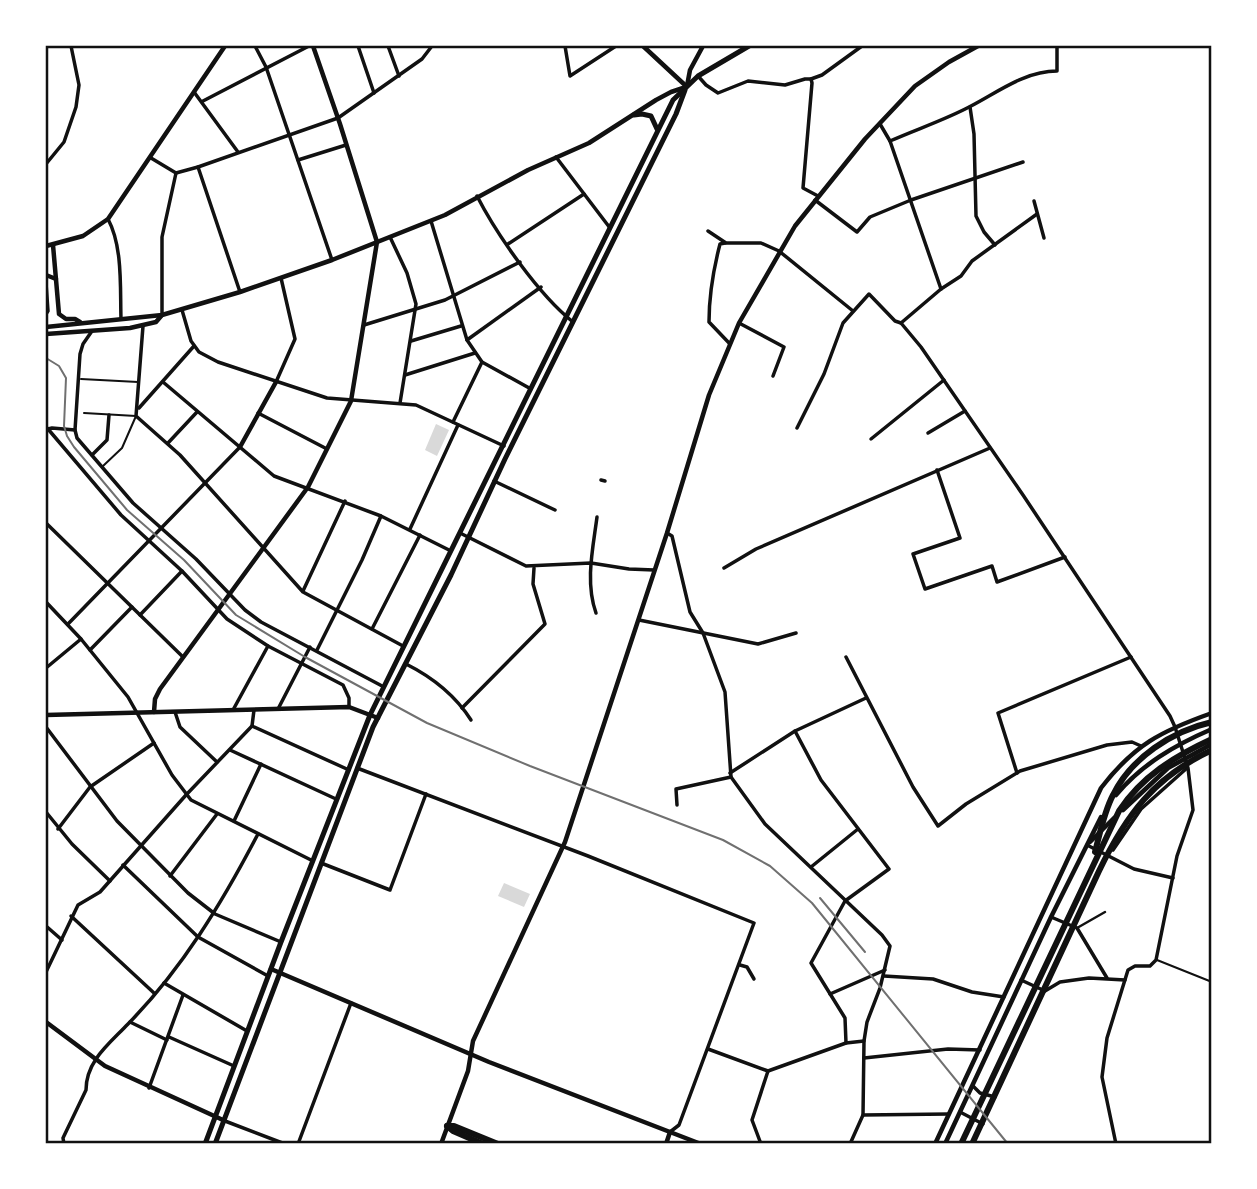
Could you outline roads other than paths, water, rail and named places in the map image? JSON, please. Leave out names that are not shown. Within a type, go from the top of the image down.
[{"type":"highway","points":[[205,1143],[370,715],[657,132],[673,100],[686,87],[698,76],[749,46]]},
{"type":"highway","points":[[215,1143],[378,718],[451,575],[494,481],[676,114],[686,87]]},
{"type":"highway","points":[[634,116],[651,116],[657,123],[657,132]]},
{"type":"highway","points":[[1092,864],[1109,803],[1127,773],[1144,756],[1167,740],[1212,722]]},
{"type":"highway","points":[[961,1143],[1113,822],[1132,792],[1163,766],[1212,739]]},
{"type":"highway","points":[[973,1143],[1122,827],[1141,801],[1158,784],[1212,750]]},
{"type":"highway","points":[[447,1126],[482,1143]]},
{"type":"highway","points":[[447,1126],[454,1126],[498,1143]]},
{"type":"highway","points":[[466,1143],[482,1143]]},
{"type":"street","points":[[46,164],[64,142],[76,107],[79,85],[71,46]]},
{"type":"street","points":[[46,246],[83,236],[108,219],[225,46]]},
{"type":"street","points":[[255,46],[266,67],[332,260]]},
{"type":"street","points":[[154,712],[156,695],[307,487],[351,401],[377,242],[338,118],[311,46],[203,102]]},
{"type":"street","points":[[358,46],[374,93]]},
{"type":"street","points":[[388,46],[399,76]]},
{"type":"street","points":[[151,158],[176,173],[338,118],[422,59],[432,46]]},
{"type":"street","points":[[565,46],[570,76],[616,46]]},
{"type":"street","points":[[643,46],[686,87]]},
{"type":"street","points":[[686,87],[690,70],[703,46]]},
{"type":"street","points":[[698,76],[718,93],[748,81],[785,85],[822,75],[862,46]]},
{"type":"street","points":[[441,1143],[468,1071],[473,1041],[564,846],[667,533],[707,400],[739,323],[779,251],[816,198],[879,124],[915,86],[978,46]]},
{"type":"street","points":[[890,141],[970,107],[1006,85],[1038,74],[1057,71],[1057,46]]},
{"type":"street","points":[[811,79],[803,188],[857,232],[870,217],[911,200],[1023,162]]},
{"type":"street","points":[[46,327],[162,315],[240,292],[332,260],[431,221],[589,143],[671,92],[686,87]]},
{"type":"street","points":[[194,92],[238,153]]},
{"type":"street","points":[[970,107],[974,134],[976,216],[995,246]]},
{"type":"street","points":[[879,124],[890,141],[941,289]]},
{"type":"street","points":[[298,160],[347,145]]},
{"type":"street","points":[[556,157],[610,228]]},
{"type":"street","points":[[198,167],[240,292]]},
{"type":"street","points":[[46,334],[143,326],[156,322],[162,315],[162,237],[176,173]]},
{"type":"street","points":[[508,244],[584,194]]},
{"type":"street","points":[[477,197],[520,262],[573,322]]},
{"type":"street","points":[[1034,201],[1044,238]]},
{"type":"street","points":[[901,323],[961,276],[972,261],[1037,214]]},
{"type":"street","points":[[108,219],[114,230],[117,250],[121,319]]},
{"type":"street","points":[[431,221],[467,340],[482,362],[531,389]]},
{"type":"street","points":[[708,231],[726,243]]},
{"type":"street","points":[[390,237],[407,273],[415,309],[400,403]]},
{"type":"street","points":[[730,344],[709,322],[709,294],[720,244],[761,243],[779,251],[853,311]]},
{"type":"street","points":[[52,327],[57,324],[59,314],[53,246]]},
{"type":"street","points":[[364,325],[453,296],[520,262]]},
{"type":"street","points":[[46,275],[56,279]]},
{"type":"street","points":[[68,624],[240,447],[276,382],[295,339],[281,278]]},
{"type":"street","points":[[46,283],[46,314]]},
{"type":"street","points":[[467,340],[541,287]]},
{"type":"street","points":[[797,428],[824,374],[843,323],[869,294],[895,321],[901,323],[944,380],[1065,557],[1175,727],[1188,768],[1193,810],[1177,856],[1156,960],[1150,967],[1132,967],[1125,980],[1107,1038],[1102,1077],[1116,1143]]},
{"type":"street","points":[[182,310],[191,341],[207,357],[327,398],[416,405],[504,446]]},
{"type":"street","points":[[59,314],[66,319],[80,322]]},
{"type":"street","points":[[739,323],[784,347],[773,376]]},
{"type":"street","points":[[143,326],[136,416],[168,443],[206,483],[303,592],[404,646]]},
{"type":"street","points":[[411,341],[461,326]]},
{"type":"street","points":[[92,331],[81,349],[75,430],[77,438],[133,503],[196,559],[245,610],[261,622],[384,687]]},
{"type":"street","points":[[138,410],[195,346]]},
{"type":"street","points":[[405,375],[475,353]]},
{"type":"street","points":[[453,422],[482,362]]},
{"type":"street","points":[[871,439],[944,380]]},
{"type":"street","points":[[163,382],[274,475],[382,516],[451,551]]},
{"type":"street","points":[[168,443],[197,411]]},
{"type":"street","points":[[928,433],[965,411]]},
{"type":"street","points":[[258,413],[327,449]]},
{"type":"street","points":[[92,455],[107,440],[109,415]]},
{"type":"street","points":[[410,529],[458,425]]},
{"type":"street","points":[[47,429],[75,430]]},
{"type":"street","points":[[47,429],[121,515],[182,571],[227,619],[268,646],[343,685],[349,698],[349,707]]},
{"type":"street","points":[[724,568],[760,547],[990,448]]},
{"type":"street","points":[[937,470],[960,537],[913,554],[925,589],[992,566],[997,582],[1065,557]]},
{"type":"street","points":[[494,481],[555,510]]},
{"type":"street","points":[[303,592],[345,501]]},
{"type":"street","points":[[316,650],[382,516]]},
{"type":"street","points":[[596,613],[591,598],[591,563],[597,516]]},
{"type":"street","points":[[46,523],[183,657]]},
{"type":"street","points":[[460,533],[534,568],[591,563],[654,570]]},
{"type":"street","points":[[667,533],[672,536],[690,612],[703,634],[725,692],[730,775],[765,824],[882,935],[890,946],[867,1022],[864,1041],[863,1115],[850,1143]]},
{"type":"street","points":[[372,629],[420,535]]},
{"type":"street","points":[[462,708],[545,624],[533,584],[534,568]]},
{"type":"street","points":[[140,615],[182,571]]},
{"type":"street","points":[[46,602],[81,639],[139,713],[186,795],[217,814],[313,861]]},
{"type":"street","points":[[90,650],[132,607]]},
{"type":"street","points":[[637,620],[758,644],[796,633]]},
{"type":"street","points":[[46,668],[81,639]]},
{"type":"street","points":[[233,710],[268,646]]},
{"type":"street","points":[[278,709],[310,647]]},
{"type":"street","points":[[846,657],[914,787],[938,826],[966,804],[1017,773],[1107,745],[1132,742],[1141,746]]},
{"type":"street","points":[[1017,773],[998,713],[1131,657]]},
{"type":"street","points":[[404,663],[438,682],[471,720]]},
{"type":"street","points":[[677,805],[676,789],[730,775],[795,731],[866,698]]},
{"type":"street","points":[[46,715],[349,707],[378,718]]},
{"type":"street","points":[[46,972],[78,905],[100,892],[252,726],[254,710]]},
{"type":"street","points":[[175,712],[180,727],[217,762]]},
{"type":"street","points":[[935,1143],[1101,788],[1120,763],[1141,746],[1175,727],[1212,713]]},
{"type":"street","points":[[252,726],[349,770]]},
{"type":"street","points":[[46,727],[90,788],[140,846],[188,893],[215,914],[281,942]]},
{"type":"street","points":[[944,1143],[1051,916],[1104,813],[1129,780],[1148,763],[1180,743],[1212,729]]},
{"type":"street","points":[[795,731],[821,780],[890,869],[845,901],[811,963],[845,1018],[846,1042]]},
{"type":"street","points":[[58,829],[90,788],[154,743]]},
{"type":"street","points":[[1087,845],[1148,785],[1185,758],[1212,744]]},
{"type":"street","points":[[230,750],[337,799]]},
{"type":"street","points":[[234,821],[261,764]]},
{"type":"street","points":[[357,768],[564,846],[754,923],[680,1125],[670,1132],[666,1143]]},
{"type":"street","points":[[973,1086],[980,1093],[996,1097],[1108,856],[1141,809],[1188,768]]},
{"type":"street","points":[[321,863],[390,890],[426,794]]},
{"type":"street","points":[[46,812],[58,829],[110,881]]},
{"type":"street","points":[[170,876],[217,814]]},
{"type":"street","points":[[810,868],[858,829]]},
{"type":"street","points":[[64,1143],[63,1138],[86,1090],[94,1058],[164,983],[215,914],[258,834]]},
{"type":"street","points":[[1087,845],[1134,869],[1173,878]]},
{"type":"street","points":[[122,865],[198,937],[269,973],[279,973],[471,1054],[701,1143]]},
{"type":"street","points":[[1076,928],[1105,912]]},
{"type":"street","points":[[71,916],[154,993]]},
{"type":"street","points":[[1051,916],[1076,928],[1107,978]]},
{"type":"street","points":[[46,926],[62,940]]},
{"type":"street","points":[[740,965],[747,967],[754,979]]},
{"type":"street","points":[[830,993],[884,973],[933,979],[972,992],[1004,998]]},
{"type":"street","points":[[1045,991],[1060,982],[1107,978],[1125,980]]},
{"type":"street","points":[[1021,980],[1045,991]]},
{"type":"street","points":[[164,983],[248,1031]]},
{"type":"street","points":[[149,1088],[183,995]]},
{"type":"street","points":[[298,1143],[351,1003]]},
{"type":"street","points":[[46,1022],[94,1058],[149,1088],[215,1117],[285,1143]]},
{"type":"street","points":[[130,1022],[234,1066]]},
{"type":"street","points":[[708,1049],[768,1071],[846,1042],[864,1041]]},
{"type":"street","points":[[864,1058],[948,1049],[980,1050]]},
{"type":"street","points":[[761,1143],[752,1120],[768,1071]]},
{"type":"street","points":[[960,1112],[984,1124],[973,1143]]},
{"type":"street","points":[[863,1115],[949,1114]]},
{"type":"lane","points":[[78,379],[139,382]]},
{"type":"lane","points":[[84,413],[136,416],[122,448],[102,467]]},
{"type":"lane","points":[[1156,960],[1212,982]]},
{"type":"tram line","points":[[46,358],[59,366],[66,378],[64,426],[74,447],[127,510],[184,560],[236,615],[305,657],[427,723],[530,766],[723,840],[770,866],[812,903],[1008,1144]]},
{"type":"tram line","points":[[820,898],[865,952]]}]
